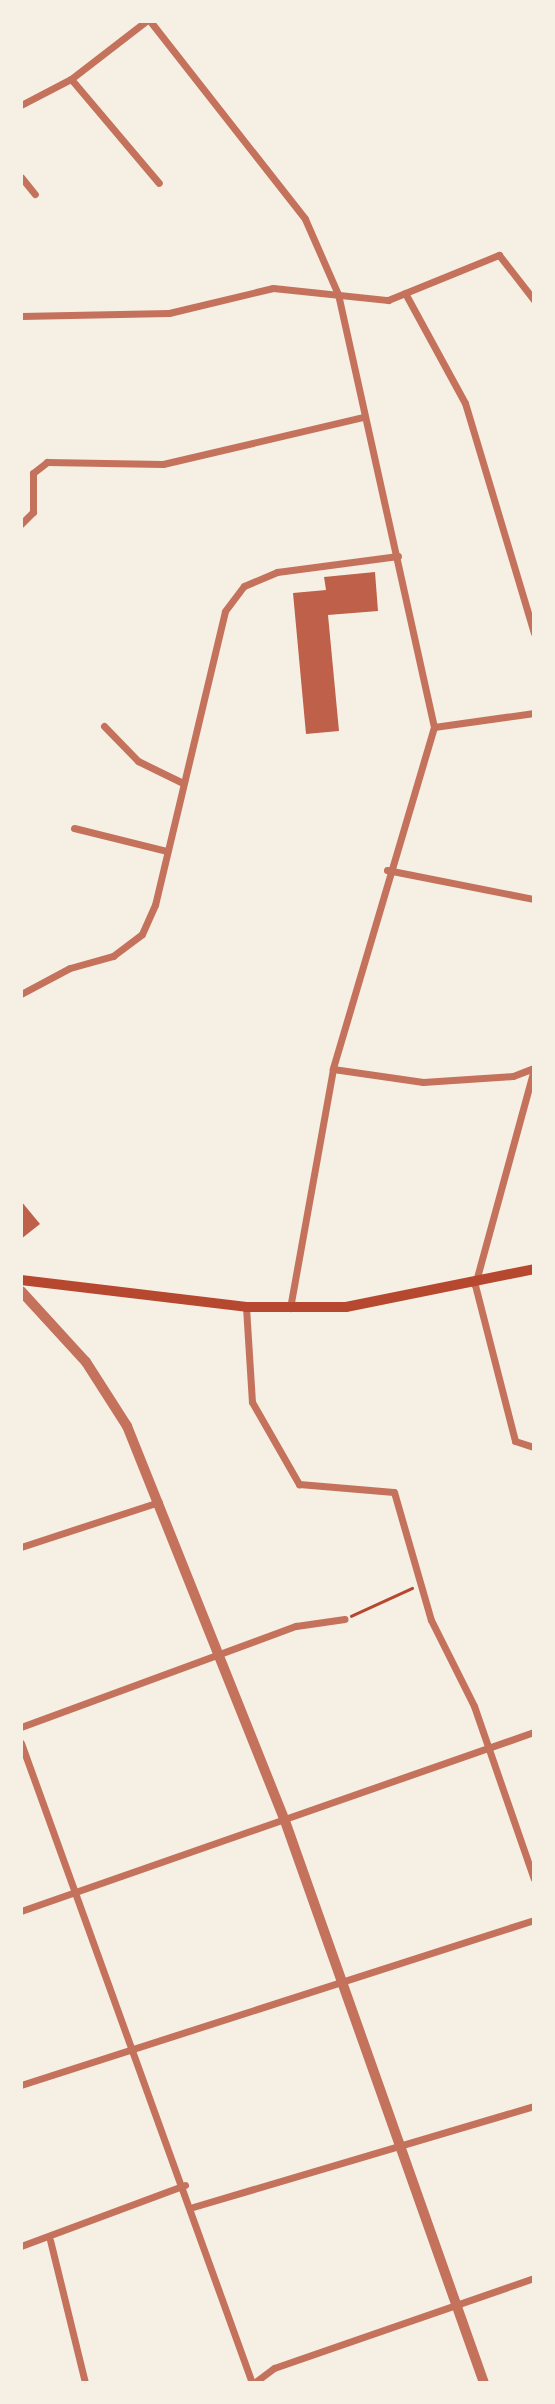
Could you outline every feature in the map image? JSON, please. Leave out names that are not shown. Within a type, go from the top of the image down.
[{"type":"main road","points":[[21,1280],[246,1307],[290,1308],[380,1304],[475,1285],[534,1269]]},
{"type":"street","points":[[21,105],[71,79],[148,21],[305,219],[338,294],[364,417],[398,556],[434,727],[387,870],[333,1069],[290,1308]]},
{"type":"street","points":[[71,79],[159,183]]},
{"type":"street","points":[[21,177],[35,194]]},
{"type":"street","points":[[21,316],[169,313],[273,288],[388,300],[499,255],[534,300]]},
{"type":"street","points":[[405,293],[464,403],[534,633]]},
{"type":"street","points":[[21,524],[33,512],[33,473],[47,463],[163,464],[364,417]]},
{"type":"street","points":[[21,994],[70,968],[113,956],[142,934],[167,851],[225,611],[244,586],[277,572],[398,556]]},
{"type":"street","points":[[434,727],[534,713]]},
{"type":"street","points":[[104,726],[138,761],[183,783]]},
{"type":"street","points":[[74,828],[167,851]]},
{"type":"street","points":[[387,870],[534,899]]},
{"type":"street","points":[[333,1069],[423,1082],[513,1076],[534,1069]]},
{"type":"street","points":[[533,1450],[515,1441],[475,1285],[534,1069]]},
{"type":"street","points":[[21,1291],[86,1362],[127,1426],[223,1657],[285,1821],[345,1984],[484,2383]]},
{"type":"street","points":[[246,1307],[252,1402],[299,1485],[394,1492],[431,1620],[474,1706],[484,1748],[534,1879]]},
{"type":"street","points":[[21,1547],[159,1502]]},
{"type":"street","points":[[21,1727],[223,1657],[296,1626],[344,1619]]},
{"type":"street","points":[[21,1912],[534,1732]]},
{"type":"street","points":[[21,1743],[136,2049],[253,2383],[274,2368],[534,2278]]},
{"type":"street","points":[[21,2085],[345,1984],[534,1920]]},
{"type":"street","points":[[192,2207],[534,2106]]},
{"type":"street","points":[[21,2246],[50,2240],[185,2185]]},
{"type":"street","points":[[50,2240],[85,2383]]},
{"type":"path","points":[[344,1619],[421,1583]]},
{"type":"building","points":[[375,572],[378,611],[328,615],[339,731],[306,734],[293,593],[326,590],[324,577]]},
{"type":"building","points":[[21,1201],[40,1224],[21,1239]]}]
